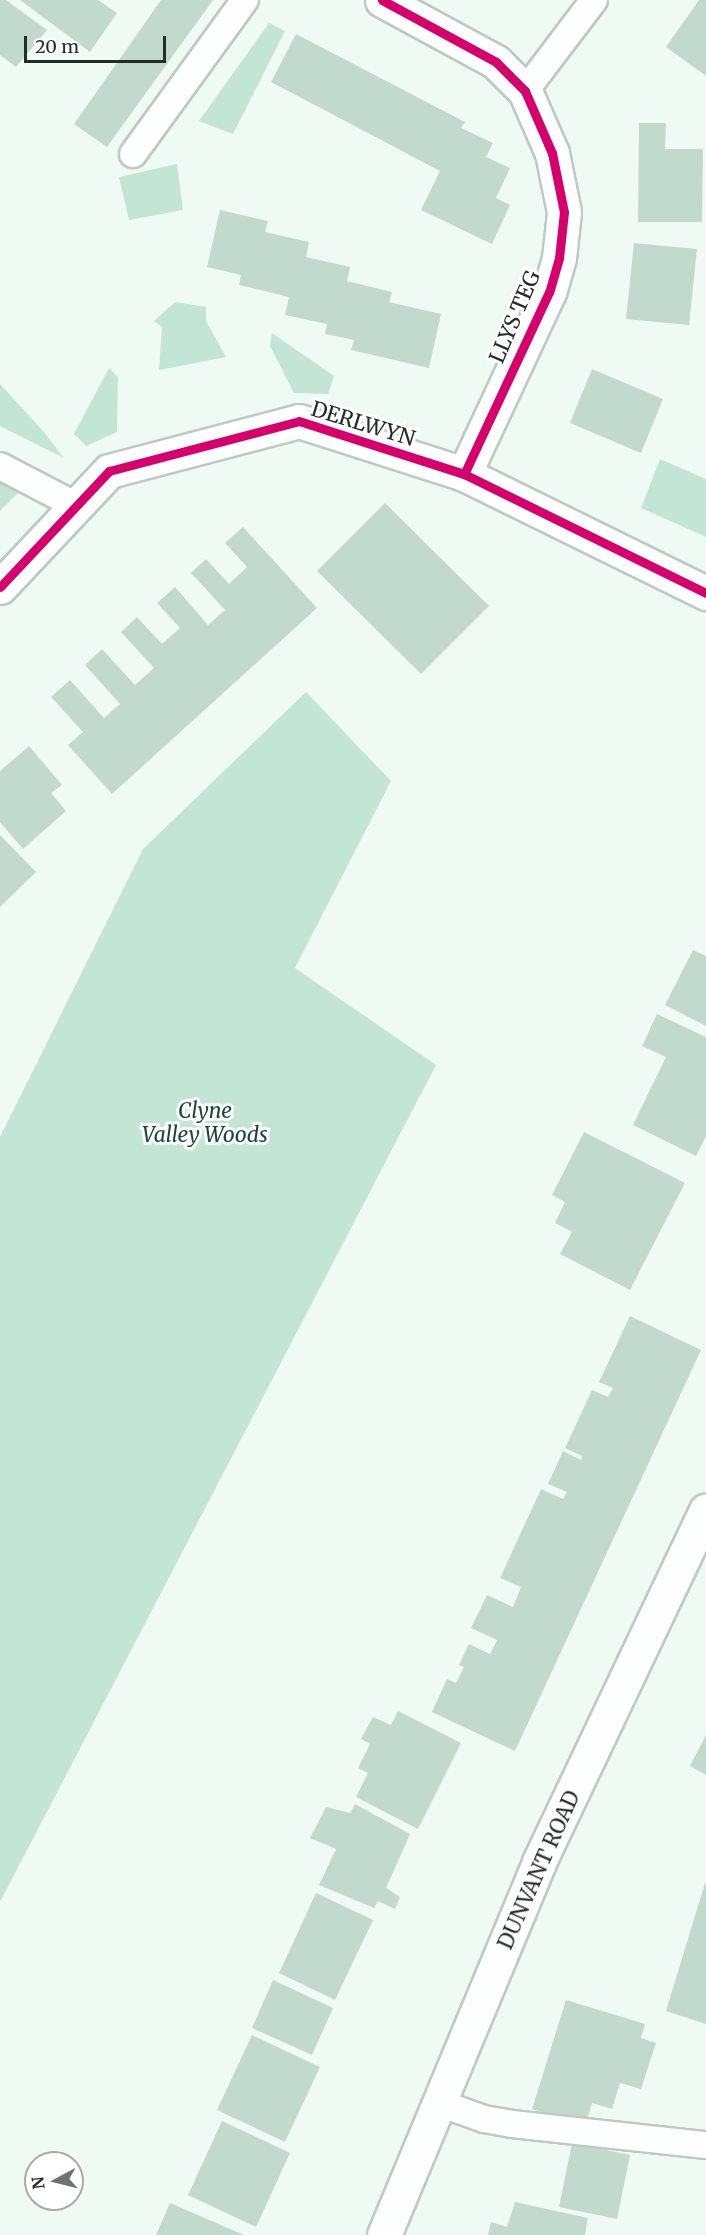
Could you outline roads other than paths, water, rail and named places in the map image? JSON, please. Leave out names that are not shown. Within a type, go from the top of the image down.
[{"type":"street","name":"LLYS TEG","points":[[382,0],[496,62],[525,91],[552,153],[564,212],[559,258],[549,292],[464,474]]},
{"type":"street","name":"DERLWYN","points":[[0,587],[109,471],[299,422],[464,474],[706,593]]},
{"type":"street","name":"DUNVANT ROAD","points":[[384,2235],[539,1862],[706,1511]]},
{"type":"lane","points":[[133,154],[245,0]]},
{"type":"lane","points":[[525,91],[594,0]]},
{"type":"lane","points":[[0,466],[77,506]]},
{"type":"lane","points":[[439,2103],[484,2119],[512,2124],[706,2145]]},
{"type":"park label","name":"Clyne Valley Woods","points":[[205,1123]]}]
